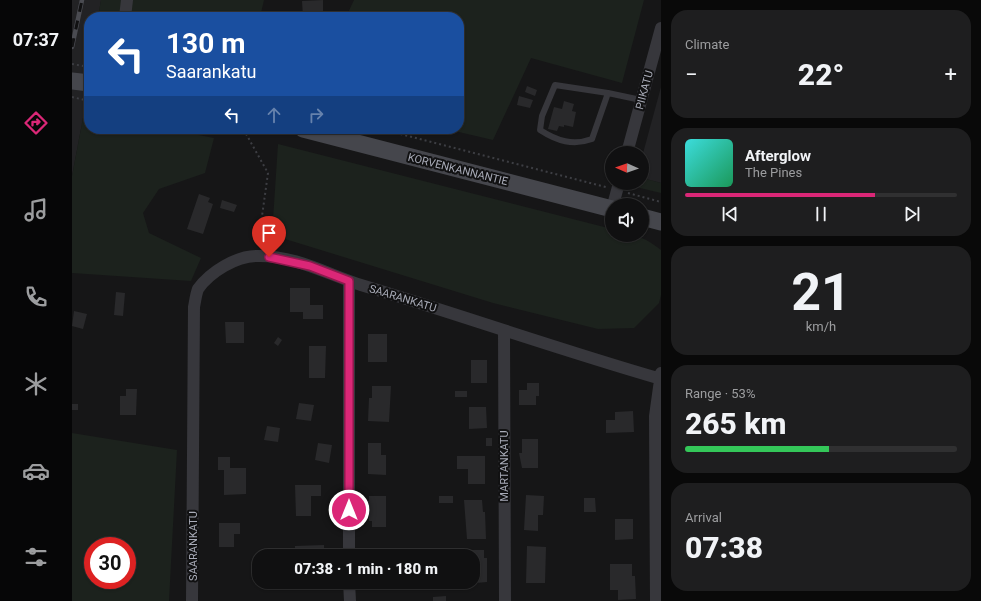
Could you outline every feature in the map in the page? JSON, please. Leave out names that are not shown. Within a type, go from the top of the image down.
[{"type":"main road","points":[[72,81],[84,82]]},
{"type":"main road","name":"KORVENKANNANTIE","points":[[323,134],[605,206]]},
{"type":"main road","points":[[649,219],[661,222]]},
{"type":"street","points":[[126,12],[127,0]]},
{"type":"street","name":"PIIKATU","points":[[629,146],[661,28]]},
{"type":"street","name":"SAARANKATU","points":[[192,601],[194,307],[198,290],[213,274],[235,260],[256,256],[310,266],[349,281],[426,304],[504,332],[660,377]]},
{"type":"street","points":[[349,281],[349,549]]},
{"type":"street","name":"MARTANKATU","points":[[504,332],[505,601]]},
{"type":"street","points":[[656,601],[655,416],[660,377]]},
{"type":"street","points":[[350,589],[350,601]]},
{"type":"lane","points":[[608,93],[592,139],[581,143],[555,140],[540,130],[542,116],[555,85],[608,93],[642,100]]},
{"type":"path","points":[[72,64],[84,65]]},
{"type":"path","points":[[72,97],[84,100]]},
{"type":"path","points":[[246,134],[268,173],[256,256]]},
{"type":"path","points":[[401,134],[605,184]]},
{"type":"path","points":[[627,190],[661,202]]},
{"type":"shaded area","points":[[72,0],[101,0],[99,12],[84,12],[84,113],[72,176]]},
{"type":"shaded area","points":[[101,0],[264,0],[261,12],[99,12]]},
{"type":"shaded area","points":[[354,0],[644,0],[622,83],[531,58],[493,140],[464,133],[464,12],[348,12]]},
{"type":"shaded area","points":[[661,87],[661,183],[649,180],[649,146],[645,146]]},
{"type":"shaded area","points":[[84,113],[84,134],[194,134],[214,138],[205,173],[159,189],[143,213],[149,233],[201,258],[191,281],[72,273],[72,176]]},
{"type":"shaded area","points":[[278,144],[605,227],[605,242],[649,242],[661,250],[661,295],[659,303],[634,328],[598,329],[493,303],[272,235]]},
{"type":"shaded area","points":[[649,180],[661,183],[661,193],[648,190]]},
{"type":"shaded area","points":[[72,433],[177,450],[169,601],[72,601]]},
{"type":"building","points":[[323,0],[323,12],[303,12],[302,1]]},
{"type":"building","points":[[527,86],[537,90],[535,96],[525,92]]},
{"type":"building","points":[[519,96],[533,100],[530,108],[517,105]]},
{"type":"building","points":[[564,101],[574,104],[572,111],[576,112],[573,127],[564,125],[564,127],[559,126],[557,131],[548,129],[554,107],[562,109]]},
{"type":"building","points":[[199,194],[210,198],[208,202],[213,204],[203,234],[187,229]]},
{"type":"building","points":[[222,200],[237,205],[234,212],[220,208]]},
{"type":"building","points":[[290,288],[310,288],[310,305],[323,305],[323,319],[303,319],[303,312],[290,312]]},
{"type":"building","points":[[116,292],[125,293],[123,316],[114,315]]},
{"type":"building","points":[[74,311],[87,314],[83,329],[72,326]]},
{"type":"building","points":[[225,322],[244,322],[244,343],[226,343]]},
{"type":"building","points":[[368,334],[387,334],[387,362],[368,362]]},
{"type":"building","points":[[278,337],[282,340],[278,346],[274,343]]},
{"type":"building","points":[[309,346],[326,346],[325,378],[309,378]]},
{"type":"building","points":[[471,360],[487,360],[487,383],[471,383]]},
{"type":"building","points":[[527,383],[539,383],[539,396],[536,396],[536,405],[519,405],[519,390],[527,390]]},
{"type":"building","points":[[372,386],[391,386],[389,422],[368,421],[369,398],[372,398]]},
{"type":"building","points":[[126,389],[137,389],[136,415],[120,415],[120,396],[126,396]]},
{"type":"building","points":[[455,391],[467,391],[467,397],[455,397]]},
{"type":"building","points":[[299,403],[314,405],[311,421],[296,419]]},
{"type":"building","points":[[72,404],[78,404],[78,410],[72,410]]},
{"type":"building","points":[[469,407],[486,407],[487,428],[469,429]]},
{"type":"building","points":[[633,411],[634,432],[606,433],[606,420],[615,420],[615,412]]},
{"type":"building","points":[[267,426],[280,428],[278,442],[264,440]]},
{"type":"building","points":[[486,438],[492,438],[492,446],[486,446]]},
{"type":"building","points":[[522,439],[538,439],[538,468],[522,468],[519,453],[522,453]]},
{"type":"building","points":[[318,443],[332,445],[329,463],[315,460]]},
{"type":"building","points":[[368,443],[381,443],[381,455],[386,455],[386,475],[368,474]]},
{"type":"building","points":[[457,456],[485,456],[485,484],[468,484],[468,469],[457,469]]},
{"type":"building","points":[[218,457],[230,457],[230,468],[246,468],[246,494],[224,495],[224,470],[218,470]]},
{"type":"building","points":[[295,485],[321,485],[321,496],[311,496],[311,516],[296,516]]},
{"type":"building","points":[[526,495],[544,496],[543,515],[538,515],[538,531],[524,530]]},
{"type":"building","points":[[369,496],[386,496],[386,527],[372,527],[372,521],[369,521],[369,509],[366,509],[366,500],[369,501]]},
{"type":"building","points":[[439,496],[453,496],[453,503],[439,503]]},
{"type":"building","points":[[584,498],[595,498],[596,512],[584,512]]},
{"type":"building","points":[[464,500],[482,500],[483,512],[485,512],[486,539],[467,539]]},
{"type":"building","points":[[615,519],[633,519],[633,539],[615,540]]},
{"type":"building","points":[[219,523],[240,523],[240,534],[234,534],[234,547],[219,547]]},
{"type":"building","points":[[324,545],[324,549],[295,549],[295,546]]},
{"type":"building","points":[[527,546],[546,547],[545,583],[526,583]]},
{"type":"building","points":[[480,550],[484,550],[484,558],[487,558],[487,582],[480,583]]},
{"type":"building","points":[[610,564],[632,564],[632,576],[635,576],[636,599],[618,600],[618,590],[610,590]]},
{"type":"building","points":[[446,596],[446,601],[433,601],[433,597]]},
{"type":"railway","points":[[72,47],[82,0]]},
{"type":"route","points":[[269,257],[310,266],[349,281],[349,510]]}]
